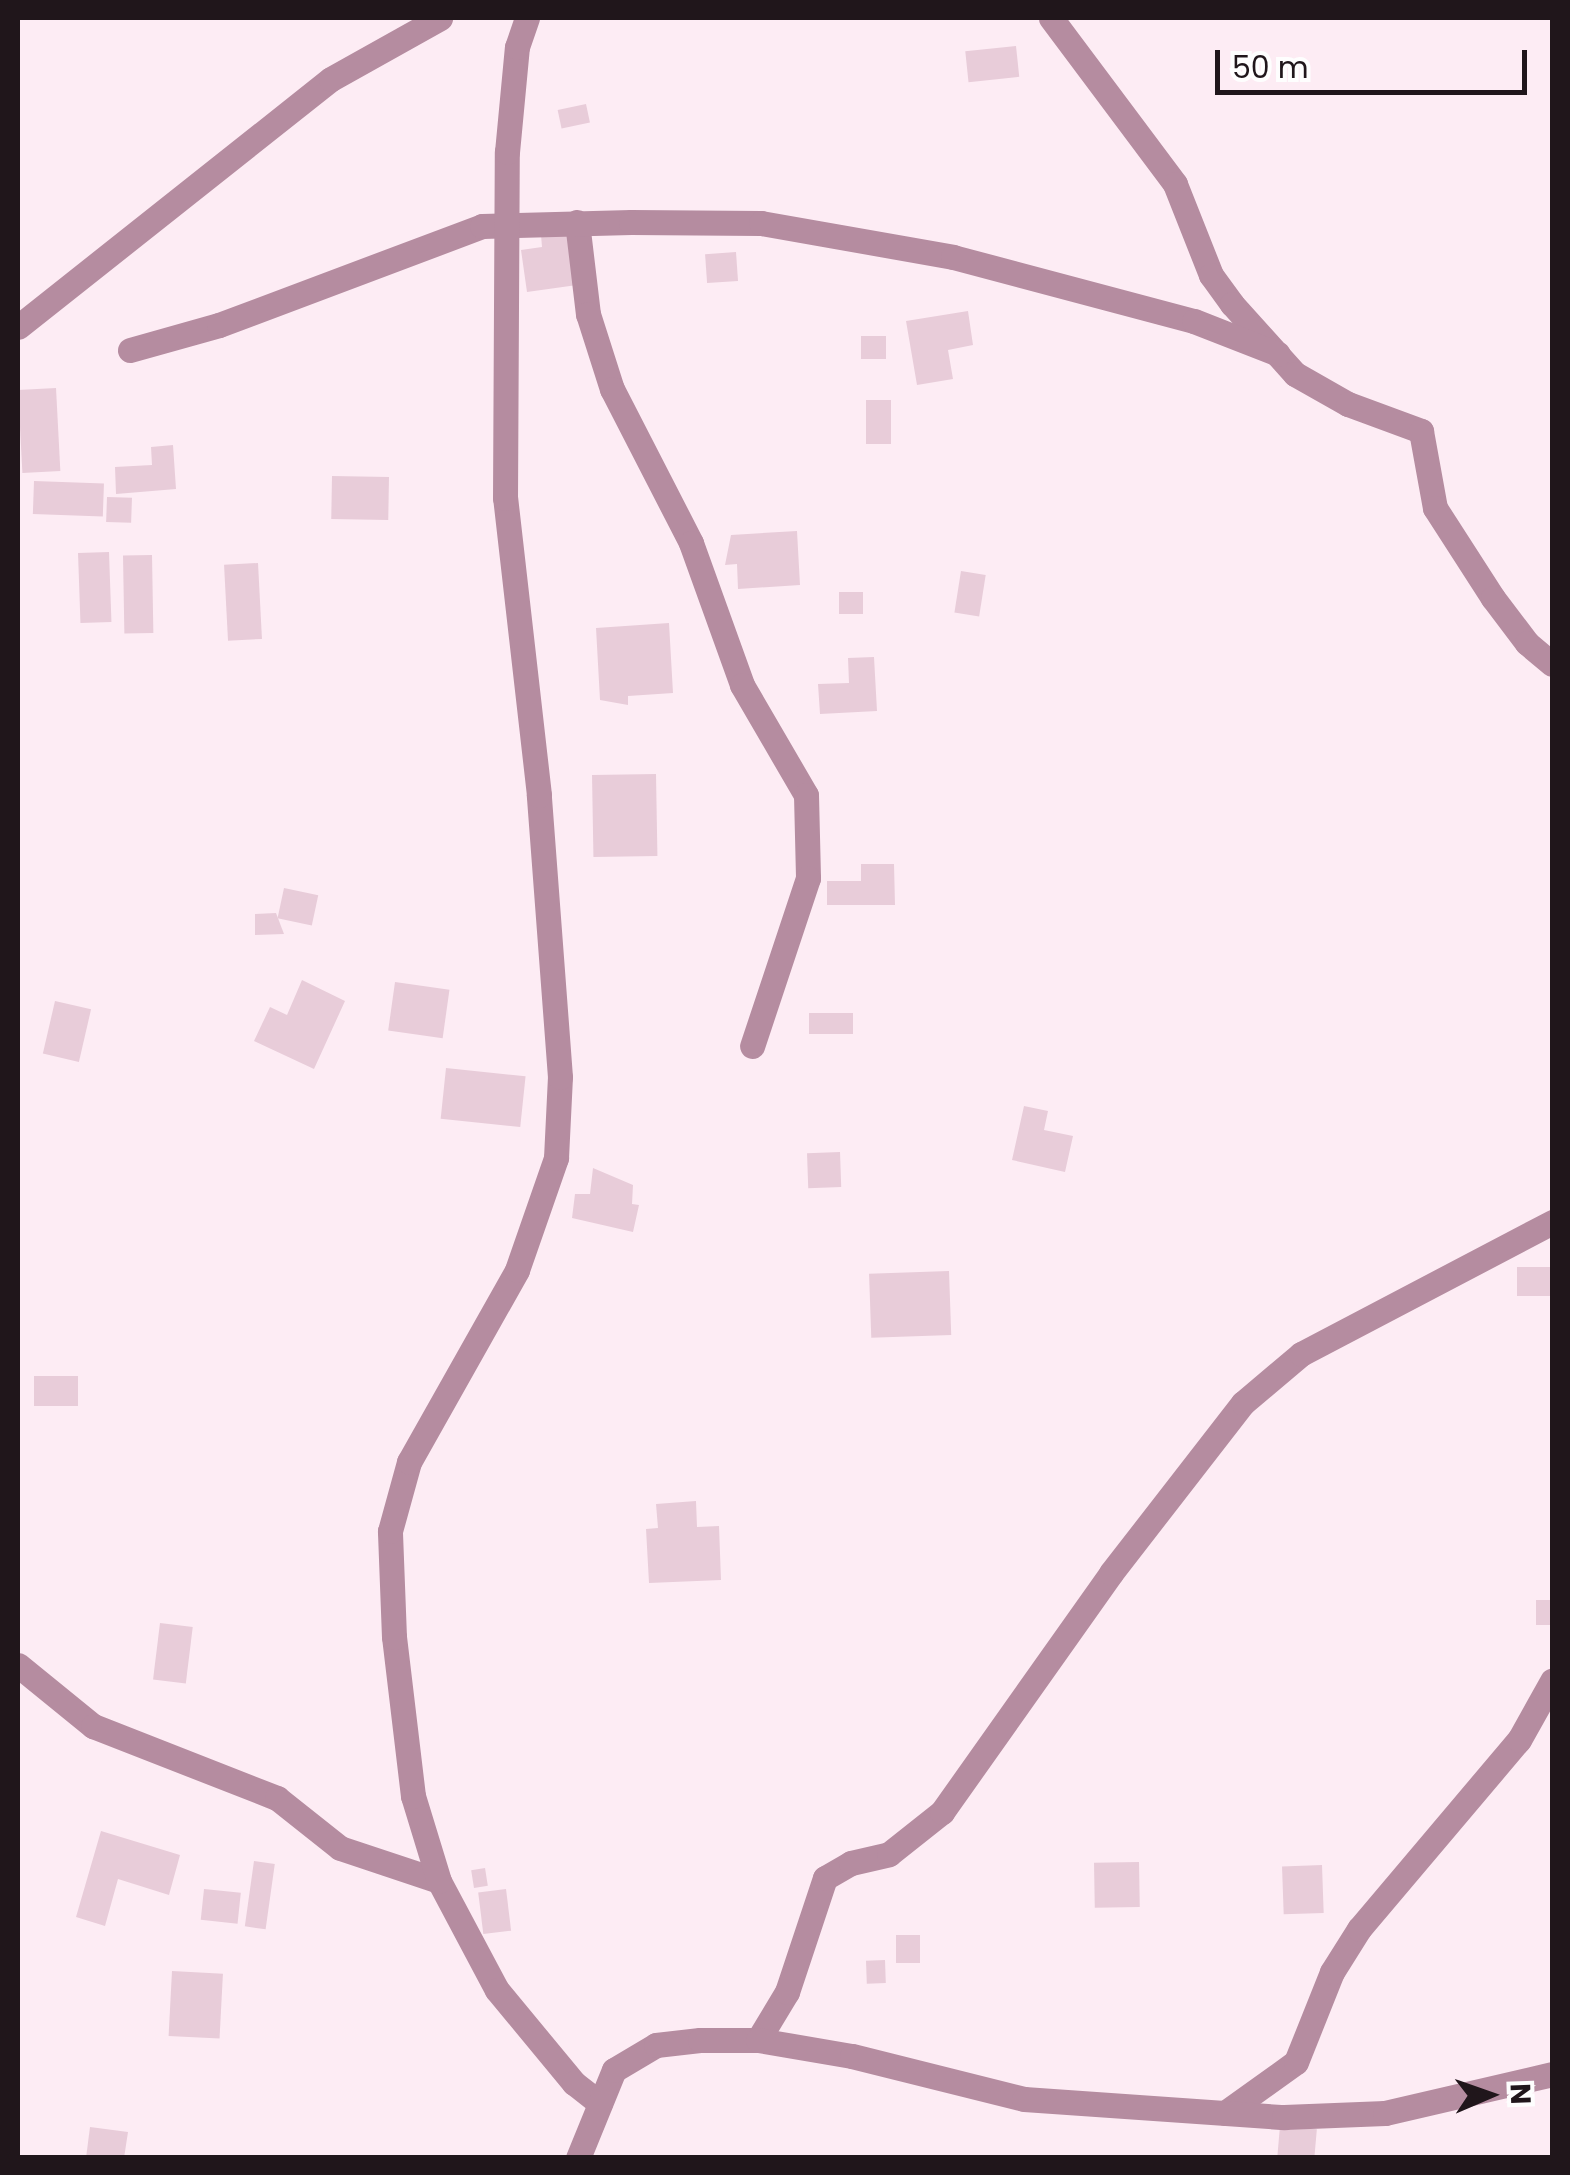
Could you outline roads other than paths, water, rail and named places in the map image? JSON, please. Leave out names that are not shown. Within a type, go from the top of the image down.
[{"type":"street","points":[[18,327],[331,79],[440,18]]},
{"type":"street","points":[[527,18],[517,46],[506,223],[505,498],[539,795],[560,1077],[556,1158],[516,1270],[409,1462],[390,1531],[394,1637],[413,1796],[439,1880],[497,1990],[574,2083],[600,2102]]},
{"type":"street","points":[[1051,18],[1175,184],[1211,275],[1295,374],[1348,404],[1421,431],[1435,508],[1492,598],[1552,664]]},
{"type":"street","points":[[577,222],[588,314],[612,389],[691,544],[742,685],[806,795],[808,878],[752,1046]]},
{"type":"street","points":[[130,350],[219,325],[455,233],[506,223],[577,222],[761,224],[829,232],[1110,297],[1278,354]]},
{"type":"street","points":[[758,2040],[787,1992],[825,1878],[851,1863],[890,1854],[942,1812],[1110,1573],[1243,1403],[1300,1354],[1552,1222]]},
{"type":"street","points":[[18,1665],[93,1726],[277,1798],[340,1848],[439,1880]]},
{"type":"street","points":[[1225,2112],[1296,2062],[1332,1972],[1359,1929],[1519,1740],[1552,1682]]},
{"type":"street","points":[[578,2158],[614,2070],[656,2045],[758,2040],[1024,2099],[1225,2112],[1385,2113],[1552,2074]]}]
